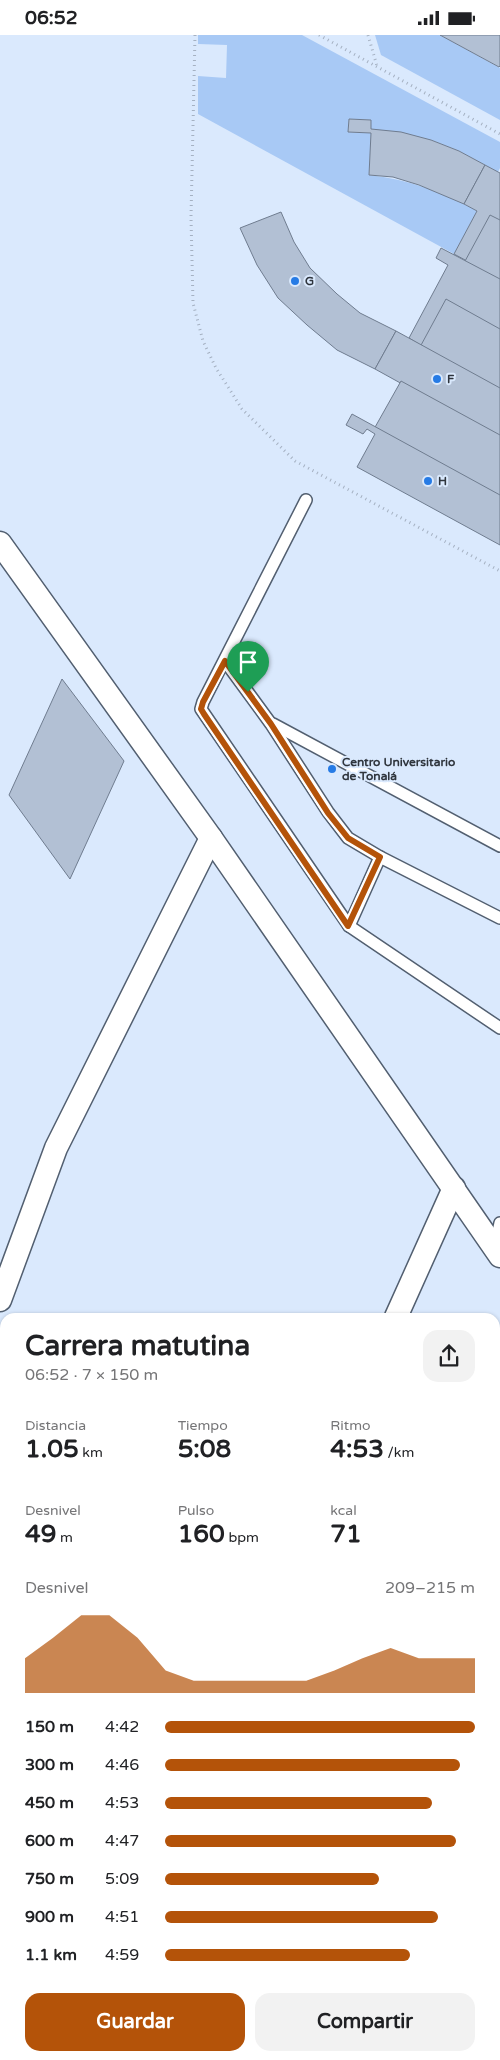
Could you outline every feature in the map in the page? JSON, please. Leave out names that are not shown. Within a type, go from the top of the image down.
[{"type":"street","points":[[0,543],[211,838],[497,1252]]},
{"type":"street","points":[[0,1299],[56,1149],[211,838]]},
{"type":"street","points":[[398,1313],[454,1188]]},
{"type":"lane","points":[[306,500],[201,709],[348,926],[500,1028]]},
{"type":"lane","points":[[225,661],[271,724],[328,813],[348,838],[380,857],[500,918]]},
{"type":"lane","points":[[271,724],[500,846]]},
{"type":"lane","points":[[348,926],[380,857]]},
{"type":"lane","points":[[497,1252],[500,1223]]},
{"type":"path","points":[[195,35],[191,217],[192,303],[203,341],[216,368],[242,409],[295,461],[500,571]]},
{"type":"path","points":[[319,35],[500,133]]},
{"type":"path","points":[[368,35],[378,67]]},
{"type":"shaded area","points":[[198,35],[302,35],[500,142],[500,168],[498,172],[459,151],[431,140],[371,129],[371,120],[349,119],[348,132],[371,133],[369,175],[425,187],[477,211],[454,254],[198,114],[198,76],[226,78],[227,45],[198,44]]},
{"type":"shaded area","points":[[375,35],[440,35],[500,68],[500,120],[381,55]]},
{"type":"building","points":[[440,35],[500,35],[500,66],[499,67]]},
{"type":"building","points":[[349,119],[371,120],[371,129],[401,132],[431,140],[459,151],[485,165],[464,204],[419,185],[393,177],[369,175],[371,133],[348,132]]},
{"type":"building","points":[[485,165],[500,173],[500,223],[490,218],[467,261],[454,254],[477,211],[464,204]]},
{"type":"building","name":"G","points":[[281,212],[294,242],[310,268],[360,313],[396,331],[375,369],[337,350],[307,325],[278,298],[257,265],[240,228]]},
{"type":"building","points":[[490,215],[500,220],[500,282],[464,263]]},
{"type":"building","points":[[441,248],[500,279],[500,331],[446,302],[422,346],[409,338],[448,265],[436,258]]},
{"type":"building","points":[[446,299],[500,329],[500,390],[420,347]]},
{"type":"building","name":"F","points":[[396,331],[500,388],[500,438],[375,369]]},
{"type":"building","points":[[401,381],[500,435],[500,497],[374,429]]},
{"type":"building","name":"H","points":[[352,414],[500,495],[500,545],[357,467],[375,434],[367,429],[363,434],[346,425]]},
{"type":"building","points":[[62,679],[124,761],[70,879],[9,795]]},
{"type":"place","name":"G","points":[[295,281]]},
{"type":"place","name":"F","points":[[437,379]]},
{"type":"place","name":"H","points":[[428,481]]},
{"type":"place","name":"Centro Universitario de Tonalá","points":[[332,769]]},
{"type":"route","points":[[225,661],[248,692],[271,724],[328,813],[348,838],[380,857],[348,926],[201,709],[225,661]]}]
